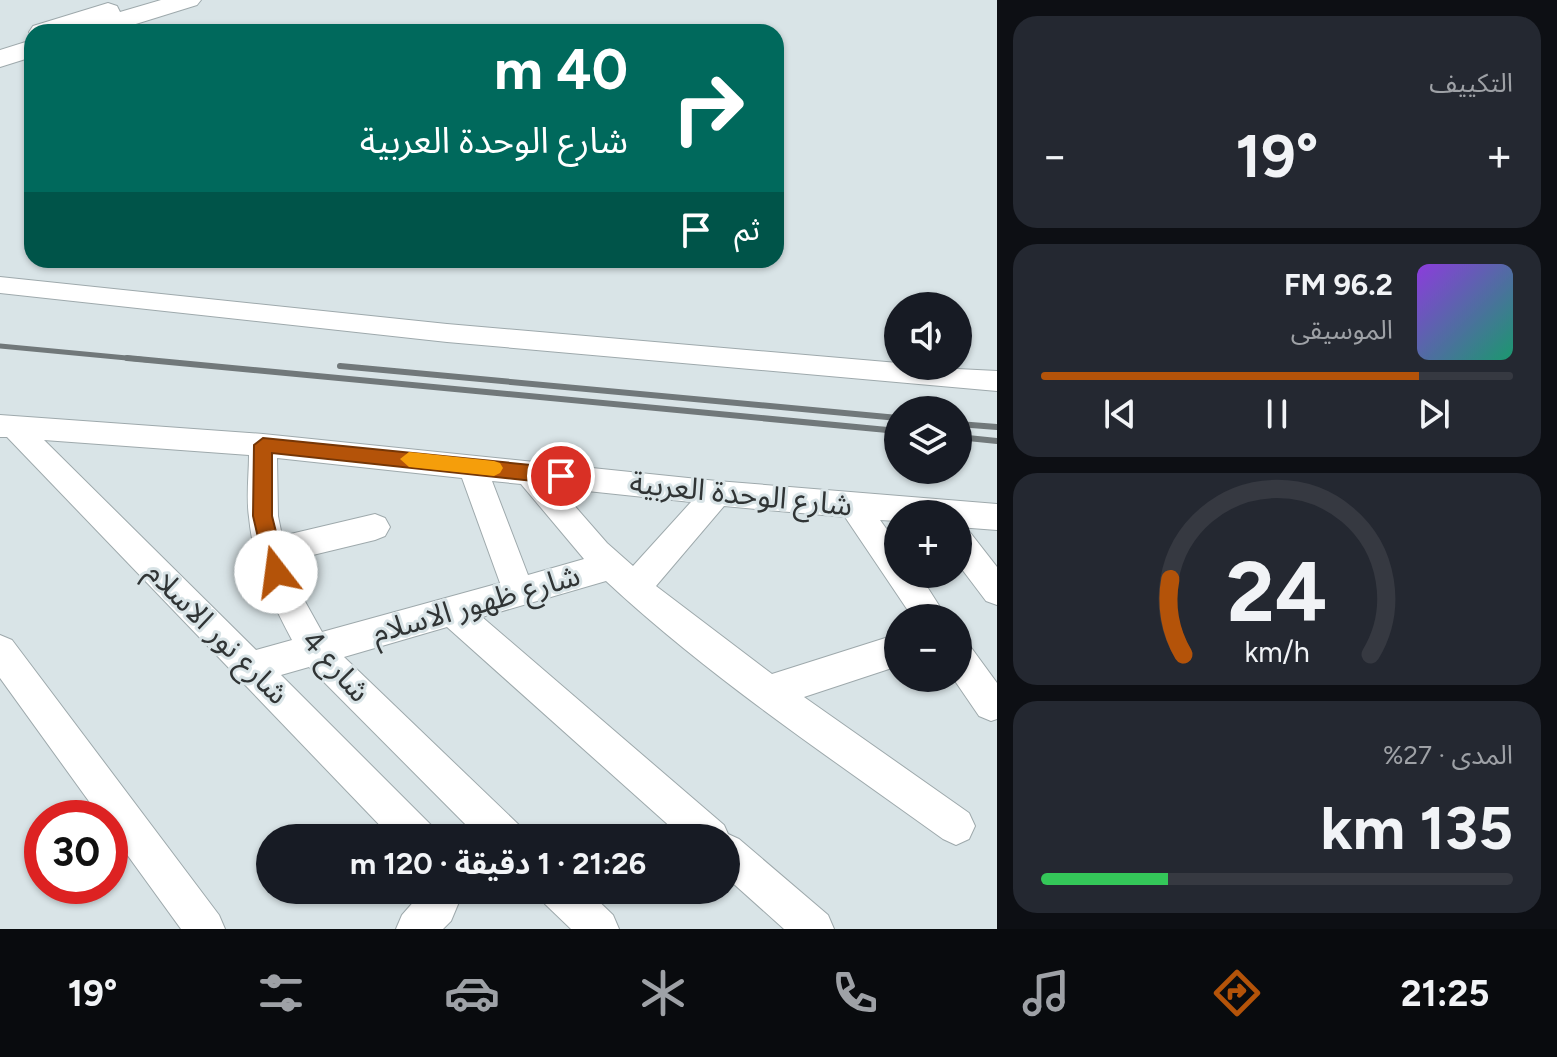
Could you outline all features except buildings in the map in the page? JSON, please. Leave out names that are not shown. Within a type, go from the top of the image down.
[{"type":"main road","points":[[68,24],[145,0]]},
{"type":"main road","points":[[108,24],[188,0]]},
{"type":"main road","points":[[0,46],[24,38]]},
{"type":"main road","points":[[0,59],[24,51]]},
{"type":"street","points":[[0,285],[416,330],[997,381]]},
{"type":"street","name":"شارع الوحدة العربية","points":[[8,427],[263,445],[884,509]]},
{"type":"street","name":"شارع نور الاسلام","points":[[8,427],[404,824]]},
{"type":"street","name":"شارع 4","points":[[263,445],[263,516],[270,552],[283,592],[314,650],[492,824]]},
{"type":"street","points":[[472,465],[519,592]]},
{"type":"street","points":[[529,473],[609,566],[634,588],[769,692],[956,826]]},
{"type":"street","points":[[634,588],[717,493]]},
{"type":"street","points":[[854,506],[884,550]]},
{"type":"street","name":"شارع الوحدة العربية","points":[[972,515],[997,517]]},
{"type":"street","points":[[270,552],[375,527]]},
{"type":"street","points":[[972,558],[997,591]]},
{"type":"street","name":"شارع ظهور الاسلام","points":[[251,668],[609,566]]},
{"type":"street","points":[[452,611],[695,824]]},
{"type":"street","points":[[0,651],[205,929]]},
{"type":"street","points":[[769,692],[884,655]]},
{"type":"street","points":[[972,677],[991,704]]},
{"type":"street","points":[[740,864],[814,929]]},
{"type":"street","points":[[416,929],[438,904]]},
{"type":"street","points":[[573,904],[599,929]]},
{"type":"railway","points":[[0,346],[148,360]]},
{"type":"railway","points":[[127,358],[884,430]]},
{"type":"railway","points":[[340,366],[884,417]]},
{"type":"railway","points":[[972,425],[997,427]]},
{"type":"railway","points":[[972,438],[997,441]]},
{"type":"slow traffic","points":[[409,459],[494,468]]},
{"type":"route","points":[[276,572],[263,516],[263,445],[561,476]]}]
